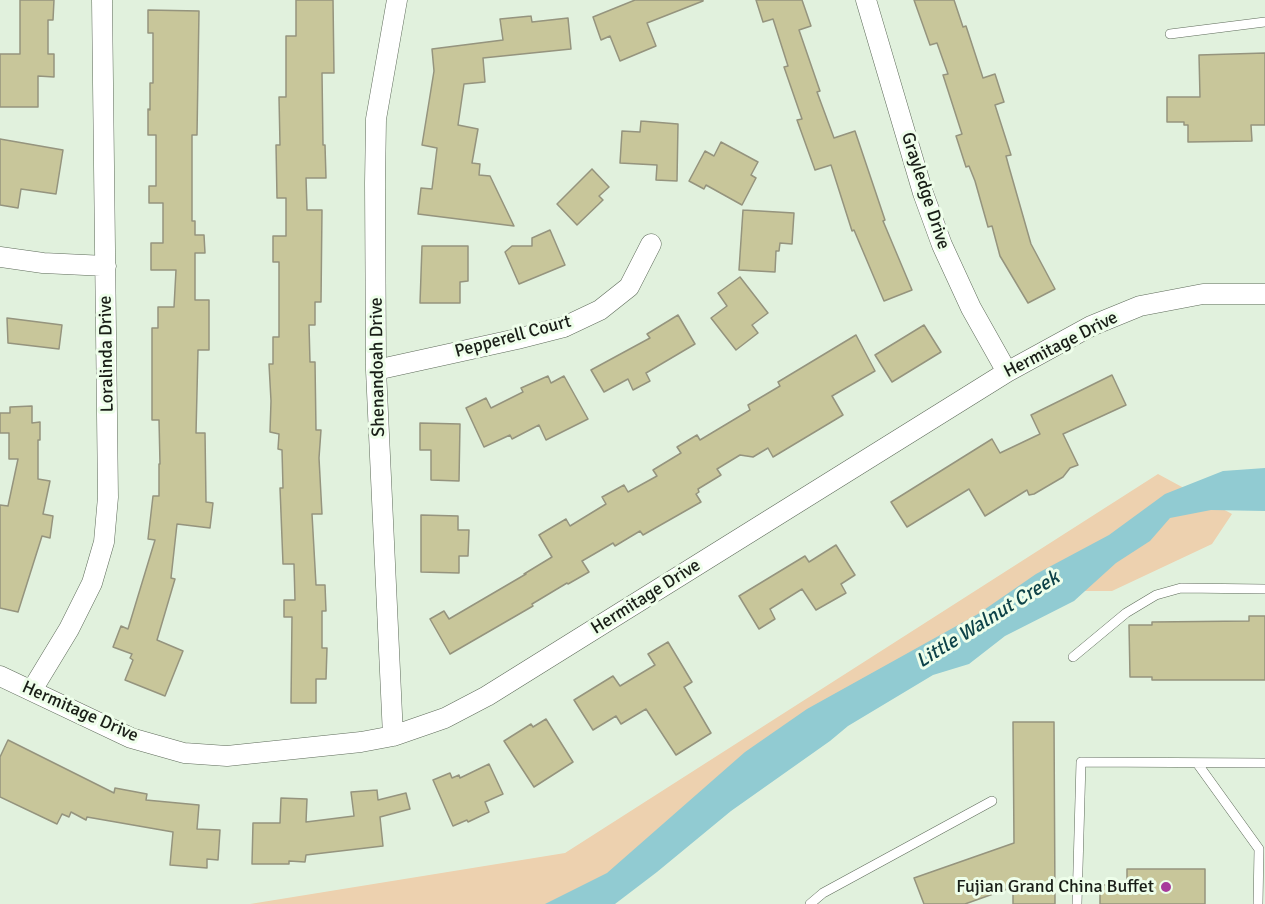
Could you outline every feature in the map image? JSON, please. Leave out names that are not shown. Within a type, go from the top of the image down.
[{"type":"street","name":"Loralinda Drive","points":[[32,690],[69,629],[92,583],[104,542],[108,497],[102,0]]},
{"type":"street","name":"Shenandoah Drive","points":[[393,736],[376,370],[376,119],[398,0]]},
{"type":"street","name":"Grayledge Drive","points":[[866,0],[923,193],[942,245],[971,308],[1007,372]]},
{"type":"street","name":"Pepperell Court","points":[[376,370],[564,327],[600,310],[629,287],[651,244]]},
{"type":"street","points":[[0,257],[43,263],[105,266]]},
{"type":"street","name":"Hermitage Drive","points":[[0,676],[131,738],[184,753],[227,756],[360,742],[393,736],[445,718],[487,696],[1007,372],[1091,326],[1140,306],[1203,294],[1265,294]]},
{"type":"lane","points":[[1170,34],[1265,22]]},
{"type":"lane","points":[[1072,657],[1126,613],[1156,595],[1181,588],[1265,589]]},
{"type":"lane","points":[[1077,904],[1081,762],[1265,763]]},
{"type":"lane","points":[[1197,763],[1259,849],[1258,904]]},
{"type":"lane","points":[[810,904],[823,892],[992,801]]},
{"type":"shaded area","points":[[1158,474],[1232,514],[1212,544],[1112,591],[1079,591],[895,690],[738,794],[605,904],[250,904],[565,853]]},
{"type":"water","name":"Little Walnut Creek","points":[[1265,468],[1265,511],[1211,510],[1170,518],[1150,541],[1116,563],[1074,601],[1005,636],[969,664],[933,675],[848,726],[731,811],[615,904],[545,904],[607,873],[745,752],[807,709],[978,614],[1036,574],[1109,535],[1165,494],[1223,471]]},
{"type":"building","points":[[20,0],[54,0],[53,20],[48,20],[48,54],[54,54],[54,77],[38,76],[38,107],[0,107],[0,54],[20,54]]},
{"type":"building","points":[[296,0],[333,0],[334,73],[322,73],[326,178],[306,178],[307,210],[322,210],[321,302],[315,302],[315,325],[309,325],[310,362],[315,362],[316,430],[321,430],[319,458],[322,514],[312,514],[316,585],[325,585],[326,611],[322,611],[322,648],[327,648],[326,679],[316,679],[316,703],[291,703],[292,617],[284,617],[284,600],[295,600],[294,564],[283,564],[280,488],[283,488],[282,450],[278,449],[279,434],[270,432],[269,364],[273,364],[273,337],[279,337],[279,262],[273,262],[273,236],[286,236],[286,198],[277,198],[276,145],[280,145],[279,97],[286,97],[286,36],[296,36]]},
{"type":"building","points":[[635,0],[703,1],[647,23],[656,46],[620,61],[610,36],[601,40],[593,17]]},
{"type":"building","points":[[756,0],[802,0],[811,26],[799,30],[820,91],[817,92],[834,138],[855,131],[885,220],[883,221],[912,290],[884,301],[854,230],[852,231],[831,165],[815,170],[797,120],[802,119],[784,67],[788,66],[773,19],[763,22]]},
{"type":"building","points":[[914,0],[954,0],[963,27],[966,26],[983,78],[995,74],[1004,102],[995,105],[1011,155],[1006,156],[1009,167],[1031,244],[1055,289],[1028,303],[1000,256],[992,226],[988,227],[975,181],[969,166],[966,167],[956,136],[962,134],[943,75],[948,74],[937,43],[930,45]]},
{"type":"building","points":[[148,10],[199,11],[197,135],[192,135],[192,221],[195,221],[195,235],[204,235],[205,253],[195,253],[195,300],[209,300],[209,350],[198,350],[196,433],[205,433],[206,502],[213,503],[210,528],[177,524],[171,578],[175,579],[157,640],[183,651],[165,696],[125,680],[133,660],[130,658],[132,654],[113,647],[121,626],[128,629],[155,540],[148,539],[153,496],[159,496],[160,464],[159,420],[152,420],[152,328],[158,328],[158,307],[174,307],[176,270],[151,270],[151,243],[163,243],[163,203],[149,203],[149,186],[156,186],[156,135],[148,135],[150,83],[153,83],[153,33],[148,33]]},
{"type":"building","points":[[531,16],[532,22],[568,18],[571,49],[483,58],[485,82],[464,84],[458,125],[478,129],[472,163],[480,164],[479,175],[490,176],[514,226],[418,214],[421,188],[432,189],[437,148],[422,145],[434,71],[432,49],[503,40],[500,19]]},
{"type":"building","points":[[1265,53],[1265,125],[1251,125],[1252,141],[1188,142],[1188,125],[1184,125],[1184,122],[1167,122],[1167,97],[1200,97],[1199,55]]},
{"type":"building","points":[[641,121],[678,124],[677,181],[656,180],[657,165],[620,163],[622,131],[640,132]]},
{"type":"building","points":[[0,139],[63,150],[56,194],[21,189],[18,208],[0,205]]},
{"type":"building","points":[[721,142],[758,162],[751,175],[756,178],[742,205],[706,185],[704,189],[689,181],[705,151],[714,156]]},
{"type":"building","points":[[592,169],[609,187],[599,196],[603,200],[577,225],[557,204]]},
{"type":"building","points":[[743,210],[794,213],[792,244],[780,243],[779,251],[776,251],[775,272],[739,270]]},
{"type":"building","points":[[550,230],[565,265],[519,284],[505,252],[512,246],[532,246],[532,238]]},
{"type":"building","points":[[422,246],[468,246],[468,281],[460,282],[460,303],[420,303]]},
{"type":"building","points":[[740,277],[768,313],[752,325],[758,333],[736,350],[711,318],[727,306],[718,293]]},
{"type":"building","points":[[678,315],[695,344],[646,373],[650,381],[633,390],[628,379],[604,392],[591,370],[650,338],[647,334]]},
{"type":"building","points":[[7,318],[62,325],[59,349],[8,343]]},
{"type":"building","points":[[924,325],[941,352],[892,382],[875,355]]},
{"type":"building","points":[[856,335],[875,371],[832,396],[843,415],[773,457],[768,448],[753,457],[740,455],[717,469],[721,475],[698,489],[699,492],[696,494],[701,502],[643,535],[640,531],[615,546],[613,543],[582,561],[589,572],[450,654],[430,619],[444,611],[449,619],[552,557],[539,535],[566,519],[570,526],[606,504],[602,497],[624,485],[628,492],[657,476],[653,470],[681,453],[677,447],[697,435],[700,440],[750,410],[748,405],[780,386],[778,382]]},
{"type":"building","points":[[1112,375],[1126,405],[1063,434],[1078,465],[1070,468],[1063,477],[1034,494],[1029,495],[1027,490],[985,516],[969,489],[907,527],[891,502],[992,439],[1000,453],[1040,434],[1031,415]]},
{"type":"building","points":[[548,376],[551,383],[564,376],[588,419],[546,440],[539,425],[512,439],[510,435],[484,447],[466,408],[486,398],[491,408],[523,392],[521,388]]},
{"type":"building","points":[[32,406],[32,423],[40,422],[38,479],[50,481],[43,514],[53,516],[50,538],[42,536],[18,612],[0,608],[0,505],[8,506],[18,459],[9,459],[9,433],[0,433],[0,413],[10,413],[10,407]]},
{"type":"building","points":[[420,423],[460,424],[459,481],[431,480],[431,450],[420,450]]},
{"type":"building","points":[[421,515],[458,516],[458,530],[469,530],[468,556],[459,556],[459,573],[421,572]]},
{"type":"building","points":[[836,545],[855,575],[841,584],[846,593],[816,610],[802,589],[770,609],[775,619],[759,629],[739,596],[805,556],[809,562]]},
{"type":"building","points":[[1249,616],[1265,616],[1265,680],[1152,680],[1152,677],[1130,677],[1129,625],[1152,625],[1152,622],[1249,621]]},
{"type":"building","points":[[668,642],[692,682],[684,687],[711,733],[676,755],[646,709],[621,724],[616,716],[593,730],[574,700],[613,676],[620,686],[655,665],[648,654]]},
{"type":"building","points":[[546,719],[573,762],[534,787],[504,741],[531,724],[533,727]]},
{"type":"building","points":[[1013,722],[1054,722],[1055,904],[1013,904],[1013,887],[965,904],[924,904],[914,878],[1014,843]]},
{"type":"building","points":[[8,740],[114,793],[115,788],[147,794],[146,800],[199,805],[197,829],[220,830],[218,860],[207,859],[207,868],[170,865],[173,832],[87,817],[86,820],[71,812],[69,817],[62,814],[57,824],[0,797],[0,757]]},
{"type":"building","points":[[489,764],[503,794],[485,802],[489,812],[453,826],[433,780],[450,773],[452,778],[459,775],[460,778]]},
{"type":"building","points":[[377,790],[378,800],[406,793],[410,809],[380,817],[383,846],[306,855],[305,862],[252,864],[253,823],[280,823],[281,798],[307,799],[306,822],[354,816],[351,792]]},
{"type":"building","name":"Fujian Grand China Buffet","points":[[1127,869],[1205,869],[1205,904],[1100,904],[1100,885],[1127,885]]},
{"type":"place","name":"Fujian Grand China Buffet","points":[[1166,887]]}]
